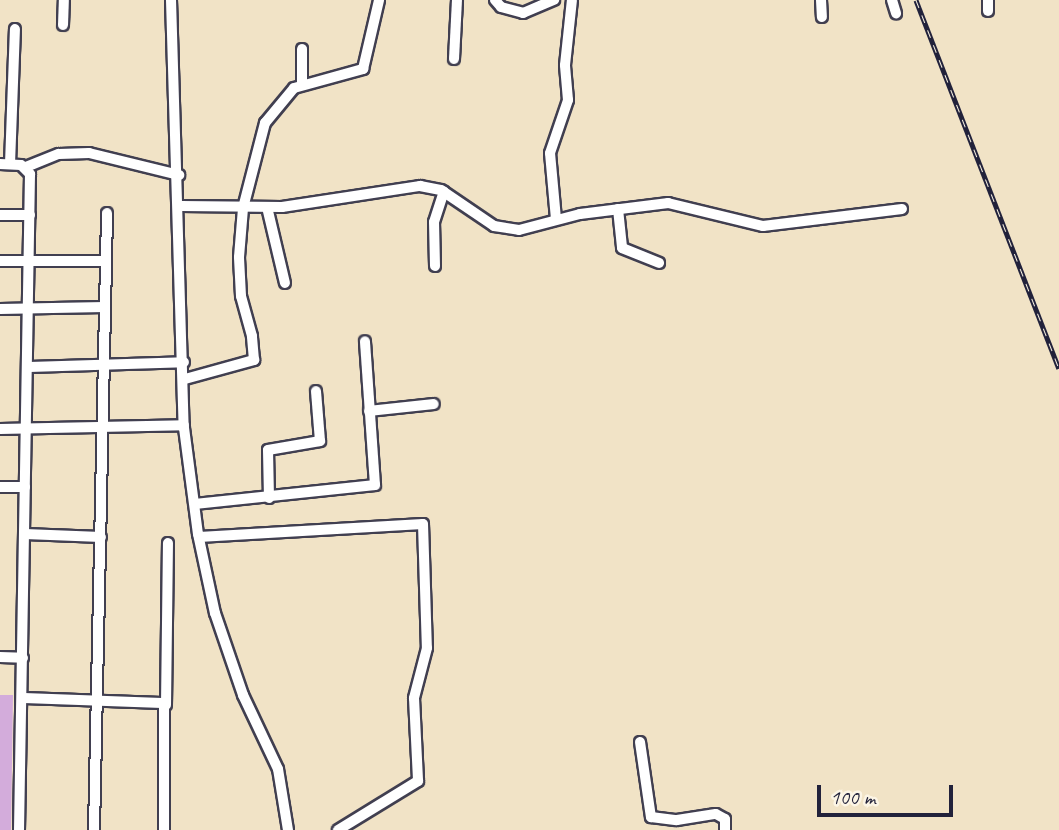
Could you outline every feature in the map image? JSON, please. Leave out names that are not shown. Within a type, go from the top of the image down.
[{"type":"street","points":[[63,25],[64,0]]},
{"type":"street","points":[[172,0],[173,135],[181,206],[184,425],[199,537],[225,643],[243,695],[278,769],[288,830]]},
{"type":"street","points":[[185,379],[255,358],[239,283],[243,208],[265,123],[285,94],[302,85],[363,69],[379,0]]},
{"type":"street","points":[[454,59],[457,0]]},
{"type":"street","points":[[495,0],[501,7],[523,13],[554,0]]},
{"type":"street","points":[[556,219],[550,153],[568,100],[565,65],[572,0]]},
{"type":"street","points":[[821,0],[822,17]]},
{"type":"street","points":[[892,0],[895,13]]},
{"type":"street","points":[[15,29],[5,164],[26,167],[59,154],[89,153],[179,175]]},
{"type":"street","points":[[302,49],[302,85]]},
{"type":"street","points":[[19,830],[31,309],[30,174],[26,167]]},
{"type":"street","points":[[181,206],[267,207],[406,187],[444,192],[479,218],[507,229],[618,209],[675,203],[713,218],[763,226],[902,209]]},
{"type":"street","points":[[435,266],[436,213],[444,192]]},
{"type":"street","points":[[267,207],[285,283]]},
{"type":"street","points":[[618,209],[622,248],[659,263]]},
{"type":"street","points":[[94,830],[100,701],[97,642],[107,213]]},
{"type":"street","points":[[0,215],[30,215]]},
{"type":"street","points":[[0,261],[106,261]]},
{"type":"street","points":[[0,309],[105,307]]},
{"type":"street","points":[[195,504],[375,485],[365,341]]},
{"type":"street","points":[[29,368],[184,362]]},
{"type":"street","points":[[269,498],[268,450],[320,441],[316,391]]},
{"type":"street","points":[[369,411],[434,404]]},
{"type":"street","points":[[0,429],[184,425]]},
{"type":"street","points":[[0,487],[26,487]]},
{"type":"street","points":[[199,537],[423,524],[427,648],[414,698],[418,781],[338,830]]},
{"type":"street","points":[[25,534],[101,537]]},
{"type":"street","points":[[164,830],[168,543]]},
{"type":"street","points":[[0,657],[23,658]]},
{"type":"street","points":[[22,698],[166,705]]},
{"type":"street","points":[[640,742],[651,817],[677,820],[716,814],[725,818],[725,830]]},
{"type":"building","points":[[0,695],[13,695],[11,830],[0,830]]},
{"type":"railway","points":[[916,0],[1059,368]]}]
